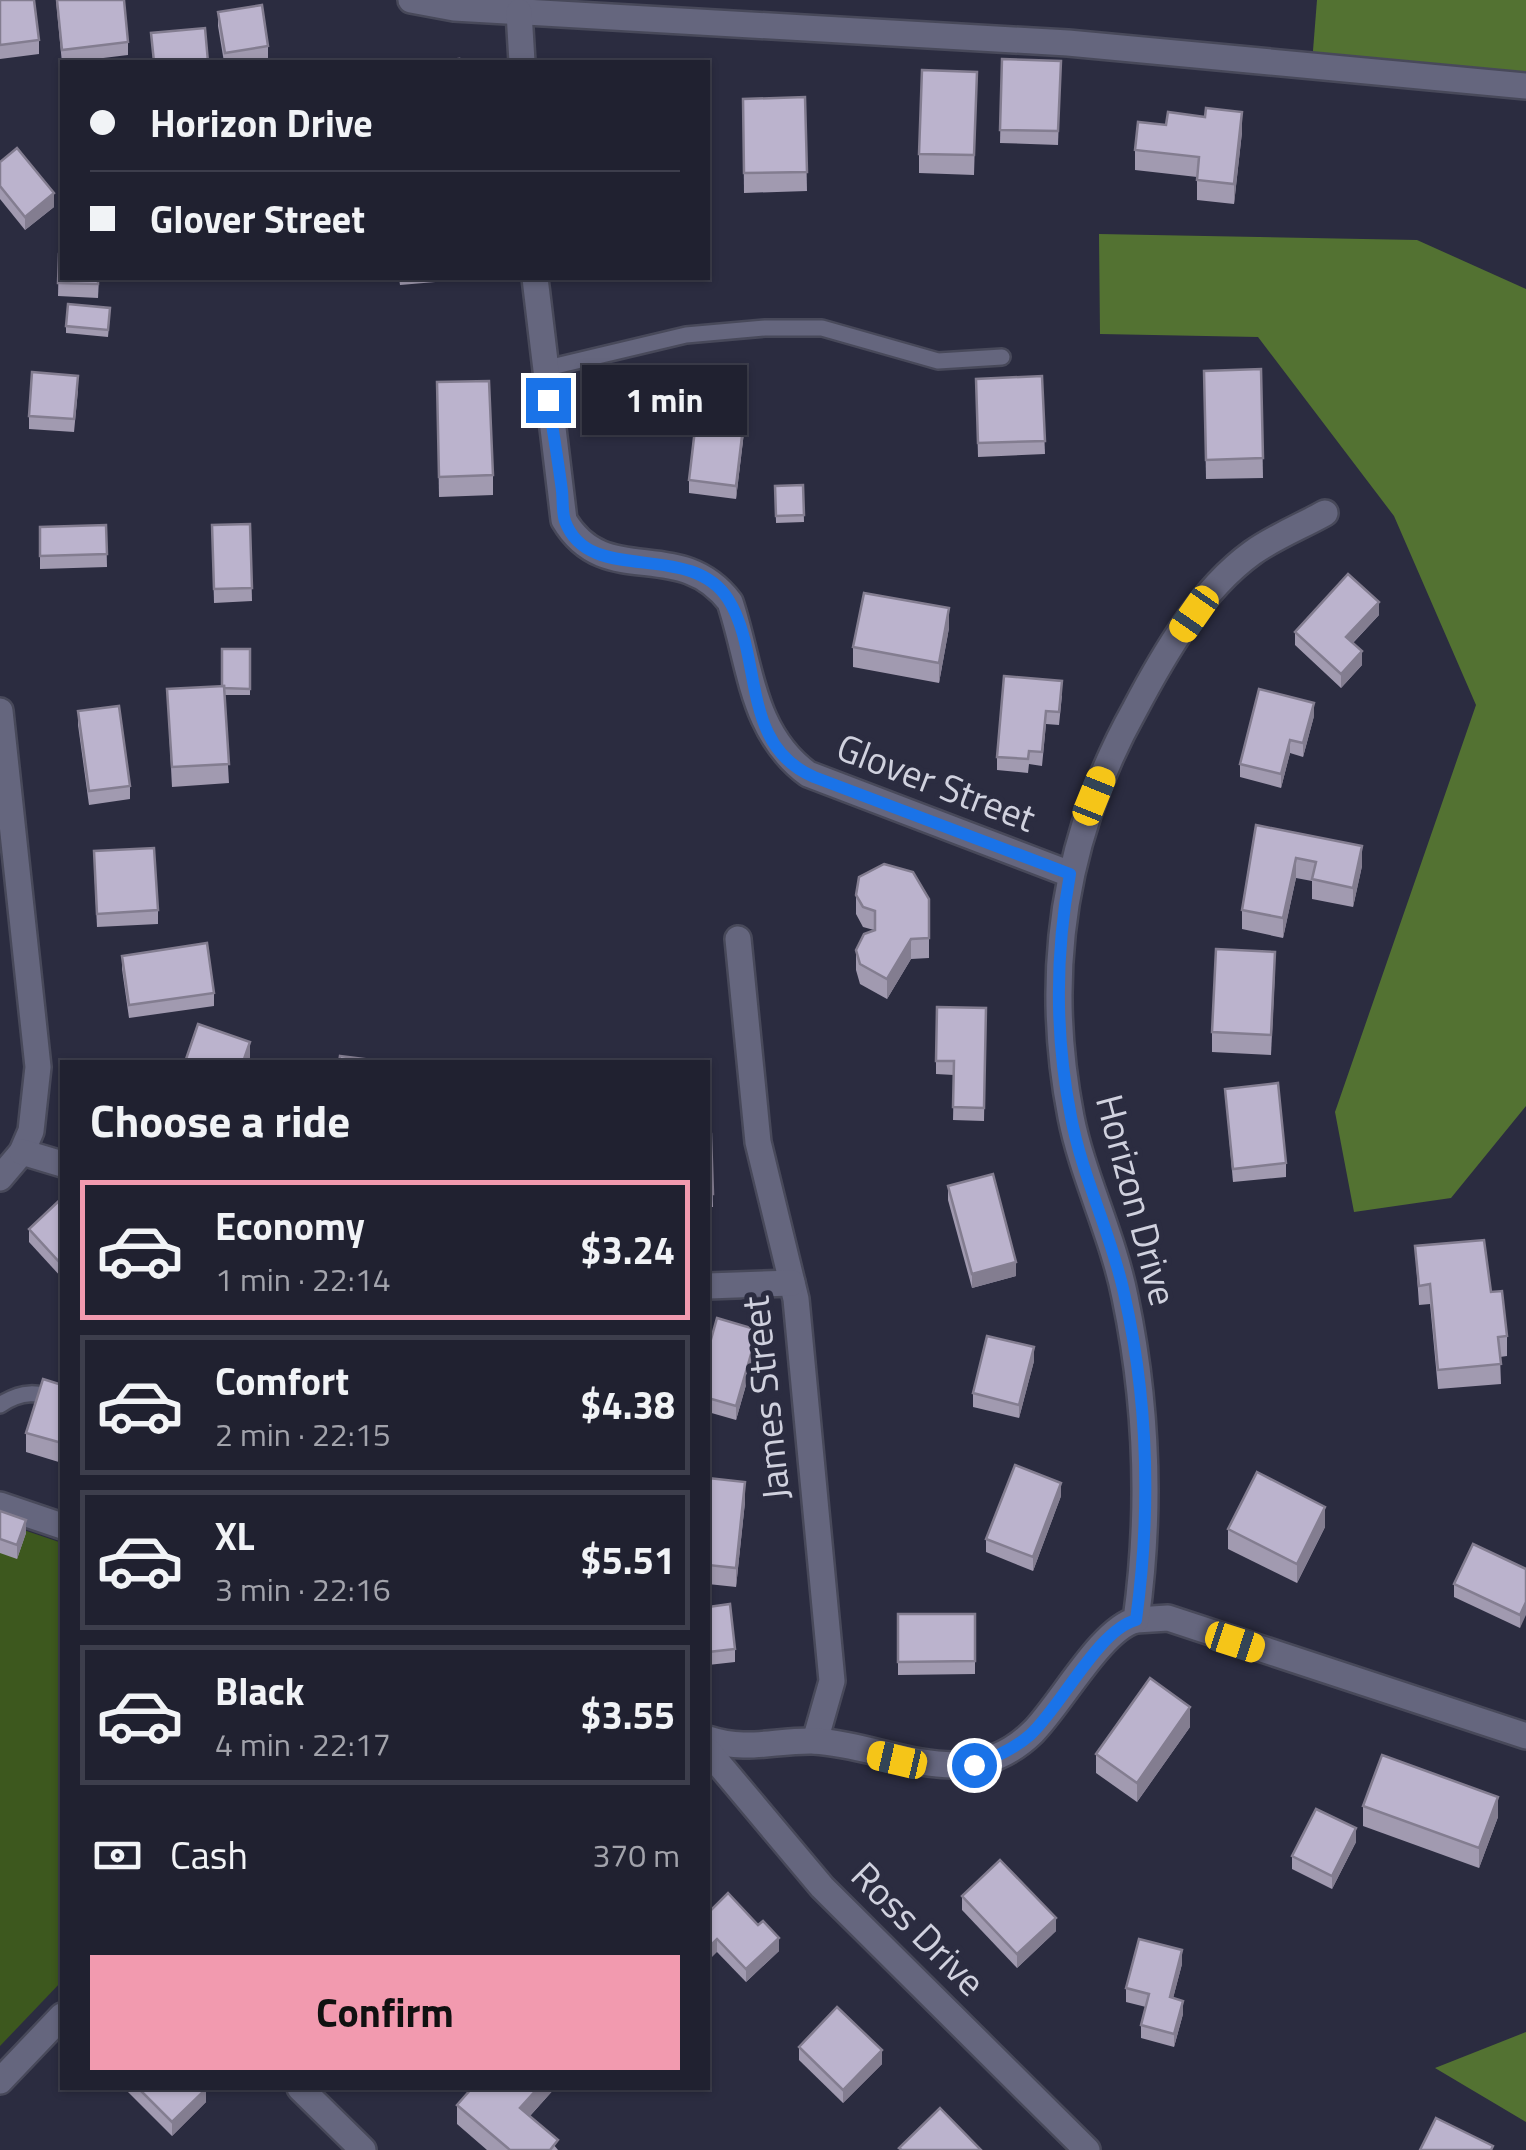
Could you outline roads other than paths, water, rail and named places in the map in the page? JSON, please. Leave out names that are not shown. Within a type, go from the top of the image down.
[{"type":"street","points":[[411,0],[519,12],[1140,50],[1526,86]]},
{"type":"street","points":[[519,12],[522,60]]},
{"type":"street","name":"Glover Street","points":[[535,280],[564,520],[576,538],[592,552],[680,565],[717,585],[730,602],[761,717],[790,761],[814,777],[1070,874]]},
{"type":"street","name":"Horizon Drive","points":[[1136,1620],[1145,1509],[1142,1390],[1108,1230],[1071,1119],[1057,992],[1060,927],[1084,822],[1116,743],[1157,667],[1194,614],[1251,554],[1325,513]]},
{"type":"street","points":[[0,711],[10,905],[38,1068],[36,1110],[22,1152],[0,1178]]},
{"type":"street","name":"James Street","points":[[738,939],[758,1142],[792,1283],[832,1682],[815,1741]]},
{"type":"street","points":[[22,1152],[60,1163]]},
{"type":"street","points":[[710,1286],[792,1283]]},
{"type":"street","points":[[0,1505],[60,1525]]},
{"type":"street","points":[[710,1739],[735,1748],[815,1741],[897,1760],[974,1765],[994,1758],[1030,1734],[1101,1646],[1126,1622],[1168,1618],[1526,1736]]},
{"type":"street","name":"Ross Drive","points":[[710,1753],[822,1887],[1087,2150]]},
{"type":"street","points":[[0,2081],[60,2018]]},
{"type":"street","points":[[302,2090],[363,2150]]},
{"type":"lane","points":[[543,369],[686,335],[765,328],[822,328],[938,361],[1002,356]]},
{"type":"lane","points":[[0,1405],[16,1394],[41,1393],[60,1399]]}]
